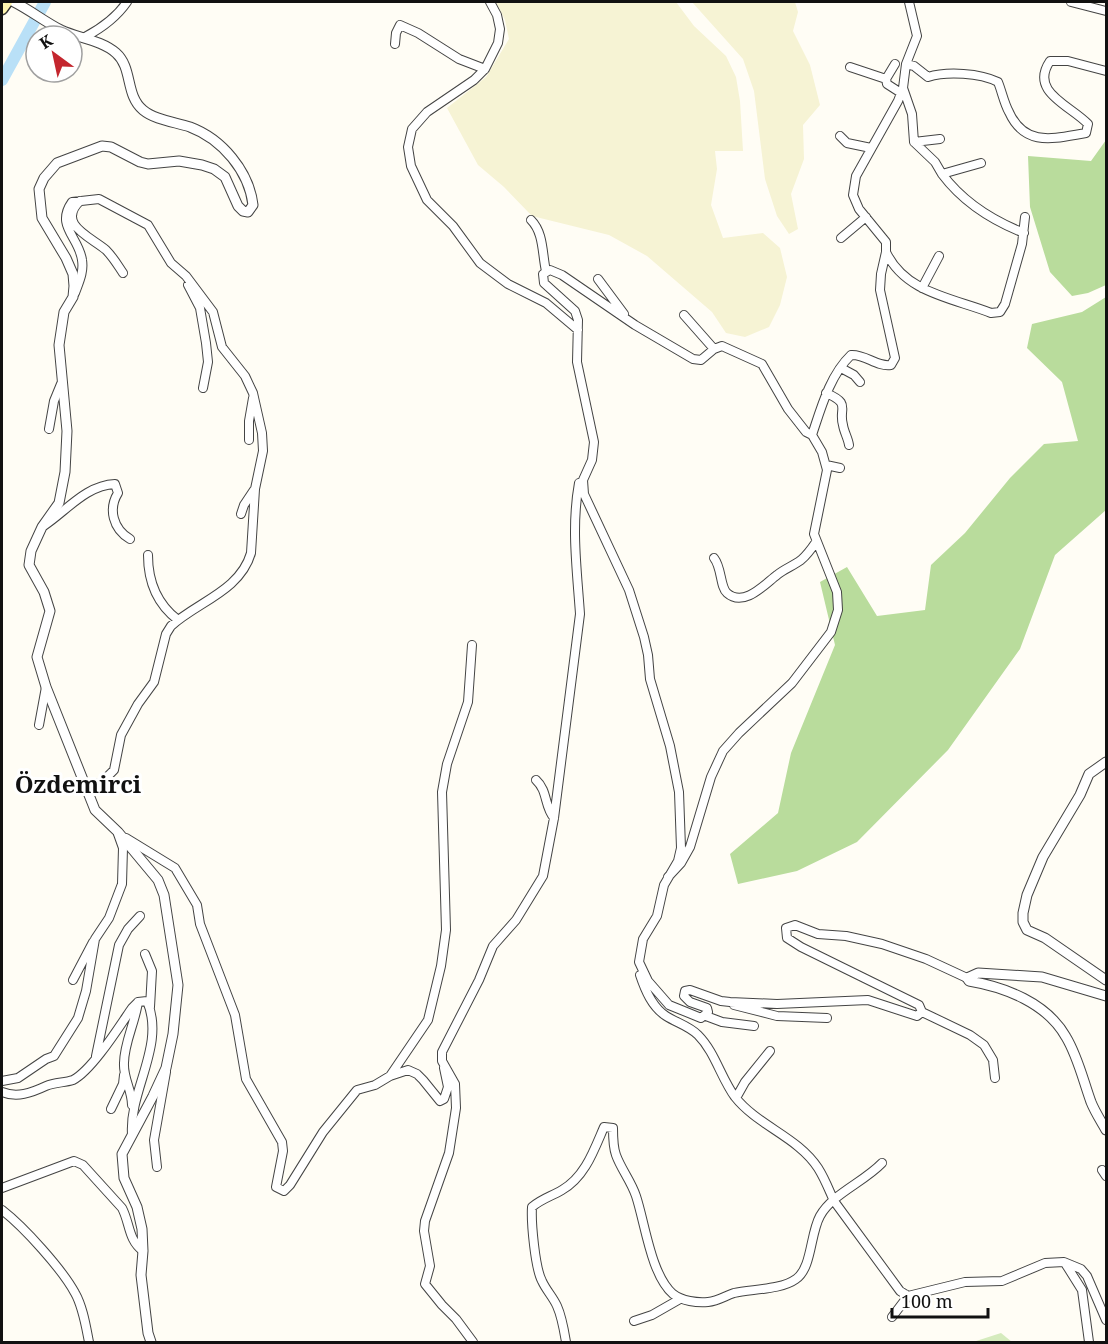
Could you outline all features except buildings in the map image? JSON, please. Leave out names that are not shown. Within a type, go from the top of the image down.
[{"type":"main road","points":[[2,9],[13,2]]},
{"type":"street","points":[[13,2],[63,30],[85,37],[115,52],[123,61],[132,95],[143,110],[209,136],[232,156],[243,176],[254,205],[248,212],[243,211],[238,206],[225,177],[214,169],[202,165],[179,161],[148,164],[111,147],[102,146],[57,163],[44,178],[39,189],[40,206],[48,229],[73,274],[73,297]]},
{"type":"street","points":[[85,37],[114,18],[127,2]]},
{"type":"street","points":[[490,2],[500,29],[498,43],[485,69],[474,80],[417,121],[408,137],[412,170],[427,200],[453,226],[480,263],[507,284],[546,303],[578,330]]},
{"type":"street","points":[[812,435],[826,393],[851,355],[859,355],[882,366],[891,365],[896,358],[880,291],[886,242],[859,208],[853,195],[856,176],[902,90],[906,64],[917,36],[909,2]]},
{"type":"street","points":[[1071,2],[1107,11]]},
{"type":"street","points":[[395,44],[396,33],[400,25],[418,33],[441,50],[485,69]]},
{"type":"street","points":[[906,64],[914,66],[928,77],[945,74],[972,75],[998,82],[1014,121],[1026,134],[1042,140],[1086,133],[1088,124],[1059,101],[1047,87],[1043,80],[1043,71],[1050,61],[1068,61],[1102,72],[1107,71]]},
{"type":"street","points":[[886,80],[895,64]]},
{"type":"street","points":[[850,67],[886,80],[887,84],[902,90],[912,114],[914,142],[935,162],[953,188],[973,206],[1003,224],[1024,233]]},
{"type":"street","points":[[840,136],[847,143],[871,148]]},
{"type":"street","points":[[914,142],[940,139]]},
{"type":"street","points":[[942,174],[981,163]]},
{"type":"street","points":[[85,787],[102,782],[114,770],[121,735],[138,704],[154,682],[166,634],[177,620],[232,583],[248,562],[251,553],[255,489],[263,451],[254,393],[245,376],[222,347],[209,304],[186,276],[171,263],[148,225],[99,199],[72,202],[65,218],[82,259],[82,277],[64,312],[60,326],[61,384],[67,430],[65,472],[58,503],[30,551],[29,565],[48,599],[50,611],[37,657],[46,687],[85,787],[95,810],[158,880],[164,895],[178,985],[173,1034],[165,1068],[122,1154],[124,1178],[137,1207],[142,1229],[141,1275],[147,1334],[151,1342]]},
{"type":"street","points":[[81,200],[74,206],[73,224],[108,252],[123,273]]},
{"type":"street","points":[[841,238],[866,217]]},
{"type":"street","points":[[886,252],[895,267],[922,288],[991,314],[1000,312],[1005,304],[1024,233],[1025,217]]},
{"type":"street","points":[[117,832],[175,868],[197,905],[200,924],[235,1015],[246,1079],[282,1142],[283,1151],[276,1187],[284,1191],[290,1185],[323,1132],[357,1090],[375,1086],[390,1076],[408,1070],[417,1074],[440,1101],[444,1099],[448,1087],[442,1052],[479,980],[493,946],[516,920],[543,876],[554,818],[580,614],[576,586],[575,532],[578,494],[580,482],[592,460],[594,442],[578,366],[578,330],[575,311],[550,291],[544,283],[543,274],[546,271],[540,235],[537,226],[531,220]]},
{"type":"street","points":[[922,288],[939,256]]},
{"type":"street","points":[[178,269],[200,308],[208,362],[203,388]]},
{"type":"street","points":[[546,271],[558,273],[631,322],[697,360],[701,360],[714,349],[722,346],[762,364],[788,409],[806,432],[812,435],[822,452],[826,465],[826,475],[814,529],[816,542],[838,596],[838,610],[833,628],[792,683],[742,729],[723,751],[711,777],[697,830],[690,847],[681,863],[668,877]]},
{"type":"street","points":[[598,279],[631,322]]},
{"type":"street","points":[[684,315],[714,349]]},
{"type":"street","points":[[842,368],[854,375],[860,382]]},
{"type":"street","points":[[49,429],[54,401],[61,384]]},
{"type":"street","points":[[249,440],[249,421],[254,393]]},
{"type":"street","points":[[826,393],[837,399],[843,406],[842,424],[849,445]]},
{"type":"street","points":[[826,465],[840,468]]},
{"type":"street","points":[[584,475],[584,494],[630,590],[645,637],[650,679],[672,755],[679,792],[681,848],[678,861],[663,889],[657,916],[643,939],[639,972],[645,991],[659,1011],[692,1029],[699,1036],[736,1098],[792,1141],[812,1160],[828,1185],[834,1201],[900,1291],[908,1296]]},
{"type":"street","points":[[42,527],[88,492],[115,484],[118,493],[114,500],[114,517],[121,534],[130,539]]},
{"type":"street","points":[[242,514],[244,505],[255,489]]},
{"type":"street","points":[[714,558],[719,567],[724,589],[731,596],[740,597],[753,593],[802,559],[816,542]]},
{"type":"street","points":[[148,555],[149,574],[155,590],[170,614],[177,620]]},
{"type":"street","points":[[390,1076],[428,1020],[441,966],[446,930],[442,792],[447,764],[468,702],[472,645]]},
{"type":"street","points":[[39,725],[46,687]]},
{"type":"street","points":[[1107,762],[1089,774],[1080,795],[1042,856],[1027,895],[1023,913],[1023,921],[1027,930],[1044,938],[1107,980]]},
{"type":"street","points":[[536,780],[542,786],[548,802],[548,811],[554,818]]},
{"type":"street","points":[[73,980],[79,972],[89,946],[109,918],[122,884],[123,848],[117,832]]},
{"type":"street","points":[[96,1058],[119,945],[140,916]]},
{"type":"street","points":[[995,1078],[993,1060],[984,1045],[970,1035],[922,1012],[919,1005],[801,947],[787,938],[786,928],[795,925],[818,934],[855,937],[882,944],[926,959],[969,981],[995,986],[1023,997],[1057,1022],[1076,1057],[1092,1104],[1107,1130]]},
{"type":"street","points":[[2,1081],[18,1078],[54,1056],[60,1049],[78,1018],[84,1000],[95,939]]},
{"type":"street","points":[[132,1109],[148,1062],[152,1027],[150,1009],[152,971],[145,954]]},
{"type":"street","points":[[639,962],[648,981],[669,1005],[697,1017],[706,1016],[722,1022],[754,1026]]},
{"type":"street","points":[[967,978],[978,974],[1042,977],[1107,996]]},
{"type":"street","points":[[706,1016],[707,1008],[687,999],[684,996],[685,991],[690,990],[730,1002],[777,1004],[868,1000],[917,1016],[922,1012]]},
{"type":"street","points":[[2,1092],[16,1096],[73,1079],[88,1068],[138,1002],[147,1001],[150,1009]]},
{"type":"street","points":[[111,1109],[123,1084],[124,1056],[136,1019],[138,1002]]},
{"type":"street","points":[[730,1002],[742,1008],[772,1015],[827,1018]]},
{"type":"street","points":[[736,1098],[745,1082],[770,1051]]},
{"type":"street","points":[[442,1061],[454,1084],[456,1108],[449,1153],[425,1221],[424,1231],[430,1266],[425,1284],[473,1342]]},
{"type":"street","points":[[157,1167],[154,1140],[165,1068]]},
{"type":"street","points":[[124,1074],[130,1091],[132,1134]]},
{"type":"street","points":[[566,1342],[560,1313],[542,1283],[537,1269],[531,1224],[532,1207],[563,1190],[577,1178],[588,1163],[604,1127],[613,1128],[616,1155],[636,1194],[662,1278],[672,1294],[680,1299],[708,1302],[734,1293],[761,1290],[795,1281],[806,1266],[813,1231],[820,1215],[882,1163]]},
{"type":"street","points":[[2,1188],[74,1161],[83,1164],[122,1208],[131,1236],[143,1251]]},
{"type":"street","points":[[2,1210],[40,1248],[76,1294],[89,1342]]},
{"type":"street","points":[[1064,1262],[1082,1290],[1089,1342]]},
{"type":"street","points":[[892,1317],[908,1296],[965,1282],[1002,1281],[1046,1263],[1064,1262],[1081,1269],[1087,1276],[1107,1320]]},
{"type":"street","points":[[633,1321],[652,1315],[680,1299]]},
{"type":"shaded area","points":[[496,2],[676,2],[694,26],[726,56],[736,77],[743,151],[715,151],[717,169],[711,205],[723,238],[763,233],[780,248],[787,277],[780,305],[769,327],[745,337],[726,333],[712,312],[647,256],[609,235],[532,216],[504,187],[478,165],[447,108],[486,77],[509,39],[505,20]]},
{"type":"shaded area","points":[[692,2],[795,2],[798,12],[793,31],[810,65],[820,105],[803,125],[804,159],[791,194],[798,229],[789,234],[777,216],[765,179],[754,91],[743,59]]},
{"type":"green space","points":[[1106,140],[1106,285],[1088,293],[1072,296],[1050,272],[1030,207],[1028,156],[1091,161]]},
{"type":"green space","points":[[1106,297],[1106,510],[1055,555],[1020,649],[948,750],[857,842],[797,871],[738,884],[730,854],[778,813],[791,753],[835,645],[820,582],[847,567],[877,616],[925,610],[931,565],[965,533],[1010,478],[1044,444],[1078,441],[1062,382],[1027,348],[1032,324],[1082,312]]},
{"type":"green space","points":[[1001,1333],[1012,1342],[973,1342]]},
{"type":"waterway","points":[[2,80],[45,2]]},
{"type":"district","name":"Özdemirci","points":[[78,785]]}]
